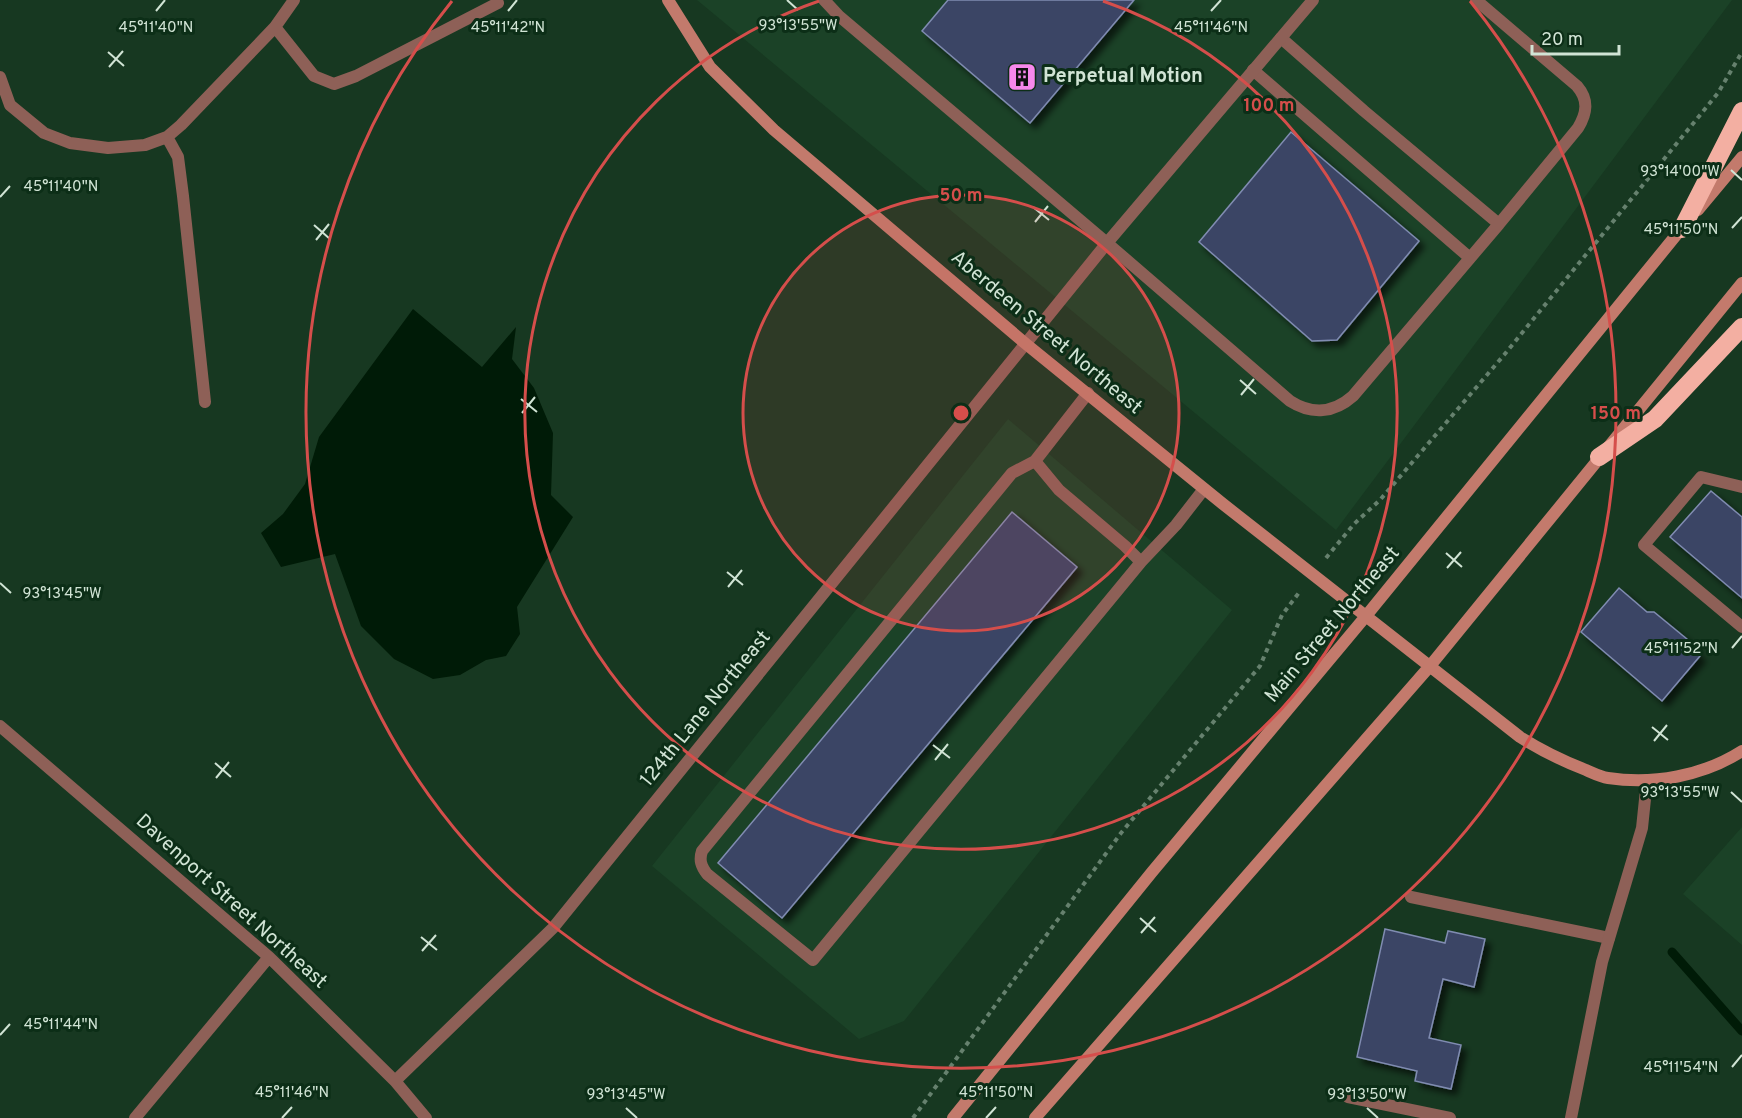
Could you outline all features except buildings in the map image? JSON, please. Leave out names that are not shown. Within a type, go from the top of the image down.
[{"type":"highway","points":[[1682,229],[1742,111]]},
{"type":"highway","points":[[1599,457],[1655,419],[1742,327]]},
{"type":"main road","name":"Aberdeen Street Northeast","points":[[668,0],[710,67],[774,130],[1026,344],[1204,489],[1520,737],[1542,751],[1606,778],[1647,780],[1680,776],[1713,767],[1742,751]]},
{"type":"main road","name":"Main Street Northeast","points":[[953,1118],[1152,872],[1366,616],[1742,157]]},
{"type":"main road","points":[[1035,1118],[1430,666],[1742,283]]},
{"type":"street","points":[[0,77],[10,105],[44,133],[70,143],[108,148],[145,145],[167,137],[202,104],[275,27],[294,0]]},
{"type":"street","points":[[824,0],[839,16],[1290,401],[1306,410],[1314,411],[1335,408],[1353,396],[1578,128],[1585,114],[1586,101],[1577,86],[1476,0]]},
{"type":"street","name":"124th Lane Northeast","points":[[395,1081],[553,928],[1107,243],[1313,0]]},
{"type":"street","points":[[275,27],[314,76],[334,84],[356,76],[498,3]]},
{"type":"street","points":[[1281,38],[1499,224]]},
{"type":"street","points":[[1253,70],[1470,258]]},
{"type":"street","points":[[167,137],[177,157],[182,186],[205,402]]},
{"type":"street","points":[[1088,393],[1035,461],[1011,473],[702,851],[700,858],[707,874],[813,960],[1141,562],[1176,525],[1204,489]]},
{"type":"street","points":[[1035,461],[1059,490],[1141,562]]},
{"type":"street","points":[[1742,487],[1701,477],[1644,545],[1742,627]]},
{"type":"street","name":"Davenport Street Northeast","points":[[0,726],[268,957],[395,1081],[426,1118]]},
{"type":"street","points":[[1570,1118],[1602,962],[1642,828],[1647,780]]},
{"type":"street","points":[[1411,897],[1609,938]]},
{"type":"street","points":[[135,1118],[268,957]]},
{"type":"street","points":[[1348,1097],[1446,1118]]},
{"type":"path","points":[[1354,524],[1380,500],[1504,355],[1718,93],[1742,52]]},
{"type":"path","points":[[913,1118],[1121,833],[1260,666],[1282,615]]},
{"type":"shaded area","points":[[697,0],[1732,0],[1336,530]]},
{"type":"shaded area","points":[[413,309],[482,367],[516,327],[512,359],[534,388],[553,433],[551,495],[573,517],[517,607],[520,634],[506,656],[486,660],[460,675],[433,679],[394,659],[361,626],[335,554],[281,567],[261,533],[283,514],[305,484],[319,437]]},
{"type":"shaded area","points":[[1008,419],[1232,610],[904,1021],[859,1039],[652,866]]},
{"type":"shaded area","points":[[1742,827],[1742,945],[1683,894]]},
{"type":"waterway","points":[[1672,952],[1742,1031]]},
{"type":"place","name":"Perpetual Motion","points":[[1022,77]]}]
